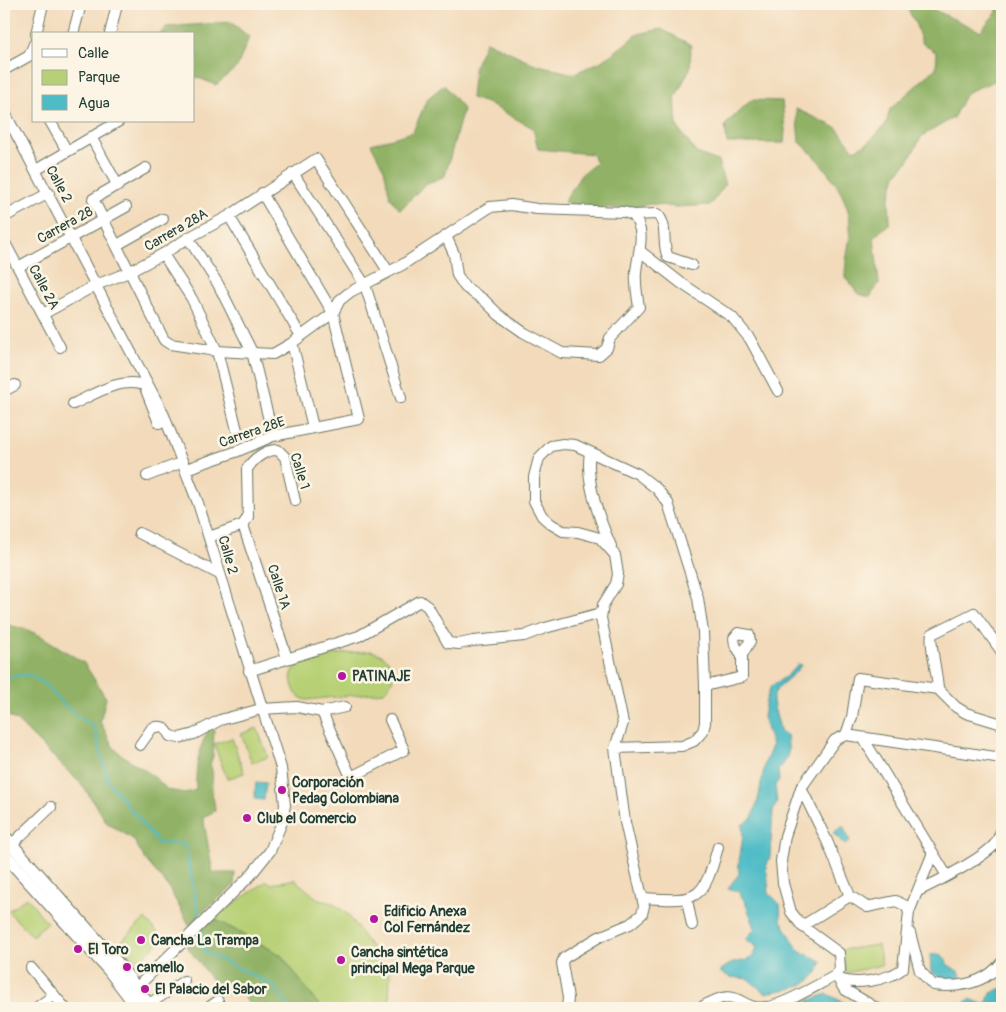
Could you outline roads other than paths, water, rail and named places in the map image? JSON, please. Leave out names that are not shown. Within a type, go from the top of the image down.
[{"type":"main road","points":[[6,845],[137,987],[146,1007]]},
{"type":"main road","points":[[6,845],[108,970],[146,1007]]},
{"type":"street","points":[[36,32],[43,4]]},
{"type":"street","points":[[74,32],[82,4]]},
{"type":"street","points":[[110,32],[117,4]]},
{"type":"street","points":[[4,70],[29,56],[32,49]]},
{"type":"street","name":"Calle 2","points":[[4,113],[49,193],[162,416],[184,465],[209,537],[261,709],[281,768],[285,791],[282,822],[273,844],[258,866],[137,987]]},
{"type":"street","points":[[51,122],[67,151]]},
{"type":"street","points":[[36,170],[117,122]]},
{"type":"street","points":[[91,137],[118,186]]},
{"type":"street","name":"Carrera 28A","points":[[42,314],[96,285],[129,272],[163,254],[229,216],[316,159],[388,271]]},
{"type":"street","points":[[146,168],[93,200],[167,343],[217,350],[273,354],[297,340],[333,313],[340,300],[350,292],[365,285],[446,236],[490,207],[511,205],[624,212],[633,215],[657,214],[662,218],[665,251],[668,257],[692,265]]},
{"type":"street","points":[[293,173],[365,285],[402,398]]},
{"type":"street","points":[[4,217],[49,193]]},
{"type":"street","points":[[262,193],[333,313]]},
{"type":"street","name":"Carrera 28","points":[[18,267],[126,207]]},
{"type":"street","points":[[446,236],[454,254],[457,275],[465,287],[484,300],[499,316],[523,332],[562,353],[599,355],[607,348],[610,338],[639,307],[636,286],[642,233],[639,223],[633,215]]},
{"type":"street","points":[[229,216],[297,340],[313,427]]},
{"type":"street","points":[[117,245],[163,219]]},
{"type":"street","points":[[188,238],[218,284],[252,352],[273,436]]},
{"type":"street","name":"Calle 2A","points":[[4,241],[60,347]]},
{"type":"street","points":[[640,250],[681,283],[732,317],[750,339],[778,391]]},
{"type":"street","points":[[163,254],[192,299],[217,350],[237,430]]},
{"type":"street","name":"Carrera 28E","points":[[147,476],[238,452],[273,436],[359,419],[333,313]]},
{"type":"street","points":[[73,404],[121,383],[132,382],[144,386],[162,416]]},
{"type":"street","points":[[4,391],[15,385]]},
{"type":"street","points":[[615,555],[600,538],[563,530],[551,524],[542,516],[534,501],[534,477],[539,458],[551,446],[562,444],[575,445],[638,474],[657,489],[668,503],[698,598],[705,686],[705,722],[703,731],[694,741],[671,748],[615,748]]},
{"type":"street","name":"Calle 1","points":[[243,526],[248,517],[247,469],[266,452],[278,450],[285,457],[295,501]]},
{"type":"street","points":[[567,1008],[568,998],[562,963],[564,958],[598,937],[636,920],[642,914],[642,898],[625,822],[615,748],[623,723],[601,613],[603,605],[616,584],[618,574],[615,555],[602,525],[598,509],[588,464],[590,453]]},
{"type":"street","points":[[209,537],[243,526]]},
{"type":"street","name":"Calle 1A","points":[[243,526],[287,658]]},
{"type":"street","points":[[140,533],[219,574]]},
{"type":"street","points":[[249,670],[360,636],[420,601],[428,607],[448,643],[459,644],[524,636],[545,628],[601,613]]},
{"type":"street","points":[[938,689],[937,665],[930,642],[932,634],[974,613],[1001,650]]},
{"type":"street","points":[[705,686],[742,677],[742,655]]},
{"type":"street","points":[[846,735],[852,717],[858,678],[938,689],[956,707],[966,713],[1002,724]]},
{"type":"street","points":[[140,745],[152,728],[160,725],[165,728],[170,736],[179,738],[194,734],[220,720],[261,709],[297,707],[322,712],[345,707]]},
{"type":"street","points":[[322,712],[351,777],[404,750],[390,720]]},
{"type":"street","points":[[836,978],[840,970],[839,954],[802,926],[792,912],[783,883],[781,861],[785,836],[801,788],[835,740],[846,735],[1002,758]]},
{"type":"street","points":[[863,738],[932,855],[947,876]]},
{"type":"street","points":[[801,788],[834,856],[850,896],[867,907],[896,901],[906,906],[909,912]]},
{"type":"street","points":[[6,845],[51,807]]},
{"type":"street","points":[[918,892],[947,876],[994,844],[1002,826]]},
{"type":"street","points":[[642,898],[687,900],[697,894],[710,877],[718,847]]},
{"type":"street","points":[[700,1008],[716,998],[731,996],[755,1007],[778,1005],[836,978],[882,980],[899,973],[906,962],[909,912],[932,855]]},
{"type":"street","points":[[802,926],[850,896]]},
{"type":"street","points":[[687,900],[692,925]]},
{"type":"street","points":[[907,928],[912,937],[920,971],[933,986],[955,987],[972,982],[991,973],[1002,962]]},
{"type":"street","points":[[31,968],[65,1008]]},
{"type":"street","points":[[836,978],[844,989],[876,1008]]},
{"type":"street","points":[[146,1007],[184,981]]},
{"type":"street","points":[[36,1008],[54,995]]},
{"type":"street","points":[[208,1008],[218,1001]]},
{"type":"water","points":[[798,664],[801,665],[798,670],[780,686],[776,691],[773,701],[781,733],[787,735],[788,750],[785,762],[778,770],[779,780],[775,785],[777,803],[773,811],[770,857],[766,867],[768,892],[780,904],[781,920],[799,951],[822,961],[814,977],[800,986],[765,993],[748,979],[730,977],[721,973],[721,970],[730,964],[750,959],[757,947],[746,940],[755,928],[745,902],[739,892],[728,888],[739,874],[743,838],[742,825],[752,818],[758,800],[765,763],[772,746],[763,717],[766,700],[771,686],[787,676]]},
{"type":"water","points":[[256,782],[266,783],[264,800],[254,799]]},
{"type":"water","points":[[843,826],[850,841],[845,845],[833,833]]},
{"type":"water","points":[[941,954],[946,959],[947,964],[959,972],[961,976],[958,979],[940,978],[931,971],[930,955]]},
{"type":"water","points":[[1002,988],[1002,1008],[972,1008],[965,1002],[970,999],[985,1005],[991,993]]},
{"type":"water","points":[[827,994],[855,1008],[802,1008],[810,1000]]},
{"type":"waterway","points":[[4,681],[16,676],[26,675],[34,677],[49,688],[74,713],[94,726],[108,781],[158,843],[185,844],[200,921]]},
{"type":"waterway","points":[[201,928],[205,952],[273,985],[290,1008]]},
{"type":"place","name":"PATINAJE","points":[[342,676]]},
{"type":"place","name":"Corporación Pedag Colombiana","points":[[282,790]]},
{"type":"place","name":"Club el Comercio","points":[[247,818]]},
{"type":"place","name":"Edificio Anexa Col Fernández","points":[[374,919]]},
{"type":"place","name":"Cancha La Trampa","points":[[141,940]]},
{"type":"place","name":"El Toro","points":[[78,949]]},
{"type":"place","name":"Cancha sintética principal Mega Parque","points":[[341,960]]},
{"type":"place","name":"camello","points":[[127,967]]},
{"type":"place","name":"El Palacio del Sabor","points":[[145,989]]}]
